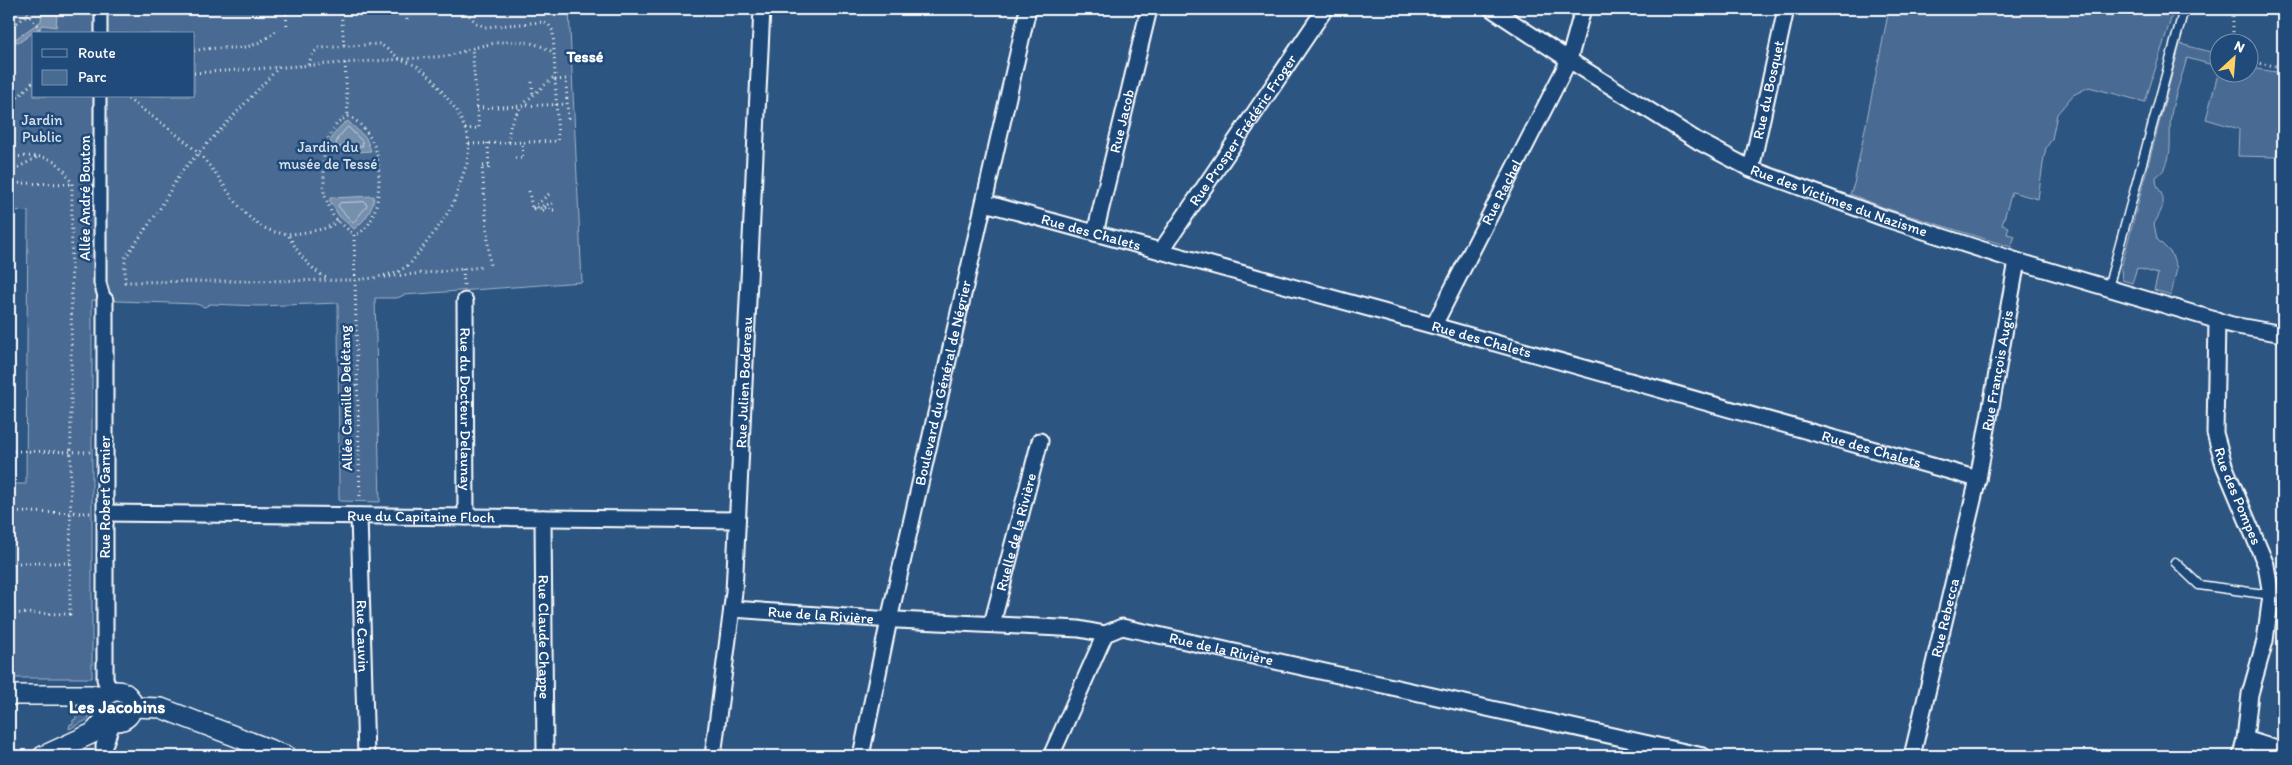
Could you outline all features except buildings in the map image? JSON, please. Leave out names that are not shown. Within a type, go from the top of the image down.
[{"type":"street","points":[[101,9],[101,32]]},
{"type":"street","name":"Rue Julien Bodereau","points":[[713,756],[732,610],[762,9]]},
{"type":"street","name":"Boulevard du Général de Négrier","points":[[861,756],[889,620],[1028,9]]},
{"type":"street","name":"Rue Jacob","points":[[1095,233],[1149,9]]},
{"type":"street","name":"Rue Prosper Frédéric Froger","points":[[1161,251],[1325,9]]},
{"type":"street","name":"Rue des Victimes du Nazisme","points":[[1492,9],[1698,141],[1751,169],[1884,218],[2017,261],[2217,320],[2283,334]]},
{"type":"street","name":"Rue Rachel","points":[[1434,325],[1569,60],[1583,9]]},
{"type":"street","name":"Rue du Bosquet","points":[[1751,169],[1786,9]]},
{"type":"street","name":"Allée André Bouton","points":[[100,98],[100,282],[105,300]]},
{"type":"street","name":"Rue des Chalets","points":[[985,202],[1434,325],[1978,479]]},
{"type":"street","name":"Rue François Augis","points":[[1978,479],[2017,261]]},
{"type":"street","name":"Rue Robert Garnier","points":[[104,756],[104,746],[110,718],[103,704],[109,694],[105,679],[105,300]]},
{"type":"street","name":"Rue du Docteur Delaunay","points":[[464,301],[466,517]]},
{"type":"street","name":"Rue des Pompes","points":[[2217,320],[2215,433],[2224,466],[2266,565],[2271,595],[2265,640],[2250,694],[2245,739],[2241,756]]},
{"type":"street","name":"Ruelle de la Rivière","points":[[992,624],[1040,441]]},
{"type":"street","name":"Rue Rebecca","points":[[1912,756],[1978,479]]},
{"type":"street","name":"Rue du Capitaine Floch","points":[[105,513],[736,520]]},
{"type":"street","name":"Rue Cauvin","points":[[359,516],[366,756]]},
{"type":"street","name":"Rue Claude Chappe","points":[[543,518],[545,756]]},
{"type":"street","name":"Rue de la Rivière","points":[[732,610],[889,620],[1079,628],[1104,634],[1122,628],[1703,756]]},
{"type":"street","points":[[1051,756],[1104,634]]},
{"type":"street","points":[[9,695],[109,694],[119,691],[127,695],[132,707],[125,719],[110,718],[93,733],[43,756]]},
{"type":"street","points":[[132,707],[161,708],[287,756]]},
{"type":"street","points":[[2245,739],[2283,751]]},
{"type":"lane","points":[[2108,288],[2184,9]]},
{"type":"lane","points":[[2175,562],[2199,584],[2271,595]]},
{"type":"path","points":[[24,9],[34,20],[41,32]]},
{"type":"path","points":[[286,9],[287,29]]},
{"type":"path","points":[[341,9],[344,46]]},
{"type":"path","points":[[406,9],[407,20]]},
{"type":"path","points":[[2233,9],[2233,32]]},
{"type":"path","points":[[9,29],[29,14]]},
{"type":"path","points":[[469,15],[476,23],[485,28],[546,23],[553,30],[558,141],[469,144]]},
{"type":"path","points":[[195,51],[204,48],[250,46],[265,39],[278,29]]},
{"type":"path","points":[[195,73],[448,56],[472,48],[520,41],[540,46],[554,54]]},
{"type":"path","points":[[308,65],[317,49],[380,44],[400,60],[417,66],[431,77],[456,111],[465,129],[469,144],[463,179],[453,204],[421,251],[403,270],[374,278]]},
{"type":"path","points":[[465,129],[479,128],[472,48]]},
{"type":"path","points":[[345,63],[348,116]]},
{"type":"path","points":[[2260,64],[2283,67]]},
{"type":"path","points":[[279,67],[181,172],[159,210],[125,258],[125,282],[354,280],[482,267]]},
{"type":"path","points":[[509,142],[512,121],[522,106],[555,78],[566,79],[568,118]]},
{"type":"path","points":[[532,82],[533,97]]},
{"type":"path","points":[[9,135],[10,104],[32,83]]},
{"type":"path","points":[[127,98],[198,153],[245,214],[257,224],[289,236],[330,228],[338,221]]},
{"type":"path","points":[[477,108],[567,104]]},
{"type":"path","points":[[491,107],[491,113]]},
{"type":"path","points":[[348,116],[368,134],[377,155],[378,201],[365,227],[354,235],[330,211],[324,194],[323,150],[331,132],[340,120],[348,116]]},
{"type":"path","points":[[514,158],[523,158],[522,142]]},
{"type":"path","points":[[488,143],[489,168],[482,166],[490,266]]},
{"type":"path","points":[[9,157],[38,157],[60,164],[72,184],[70,614],[9,613]]},
{"type":"path","points":[[9,172],[38,157]]},
{"type":"path","points":[[9,183],[72,184]]},
{"type":"path","points":[[529,191],[532,209]]},
{"type":"path","points":[[532,209],[549,194]]},
{"type":"path","points":[[532,209],[554,207],[532,209]]},
{"type":"path","name":"Allée Camille Delétang","points":[[354,235],[359,516]]},
{"type":"path","points":[[289,236],[301,257],[315,272],[329,280]]},
{"type":"path","points":[[9,451],[105,452]]},
{"type":"path","points":[[9,512],[105,513]]},
{"type":"path","points":[[9,563],[70,563]]},
{"type":"green space","name":"Jardin du musée de Tessé","points":[[9,9],[569,9],[582,282],[404,295],[397,298],[375,298],[380,502],[339,501],[338,303],[259,306],[210,304],[205,307],[196,304],[92,300],[92,678],[9,678],[9,484],[26,484],[28,211],[9,210]]},
{"type":"green space","points":[[1889,9],[2174,9],[2145,102],[2089,87],[2073,95],[2057,114],[2052,139],[2046,148],[2038,199],[2012,192],[2002,225],[2009,227],[2007,234],[2015,236],[2011,247],[1885,208],[1850,194],[1854,184]]},
{"type":"green space","points":[[2180,44],[2210,52],[2210,64],[2187,58],[2171,115],[2169,157],[2166,165],[2156,177],[2163,197],[2162,209],[2154,224],[2157,239],[2171,253],[2177,268],[2171,295],[2154,290],[2158,274],[2137,268],[2132,283],[2122,280],[2121,268]]},
{"type":"green space","points":[[2260,70],[2283,73],[2283,141],[2280,140],[2276,157],[2238,156],[2239,129],[2206,119],[2216,82],[2260,82]]},
{"type":"green space","points":[[76,706],[89,706],[89,719],[69,729],[70,724],[73,724],[73,720],[76,719]]},
{"type":"water","points":[[42,9],[54,10],[57,16],[56,27],[43,25],[20,42],[9,41],[9,37],[17,38],[41,21]]},
{"type":"water","points":[[348,121],[366,138],[371,151],[327,154],[329,144],[334,135]]},
{"type":"water","points":[[374,196],[374,201],[368,215],[354,229],[339,216],[330,201],[330,198]]},
{"type":"district","name":"Tessé","points":[[585,56]]},
{"type":"district","name":"Les Jacobins","points":[[117,707]]},
{"type":"park label","name":"Jardin Public","points":[[42,128]]}]
